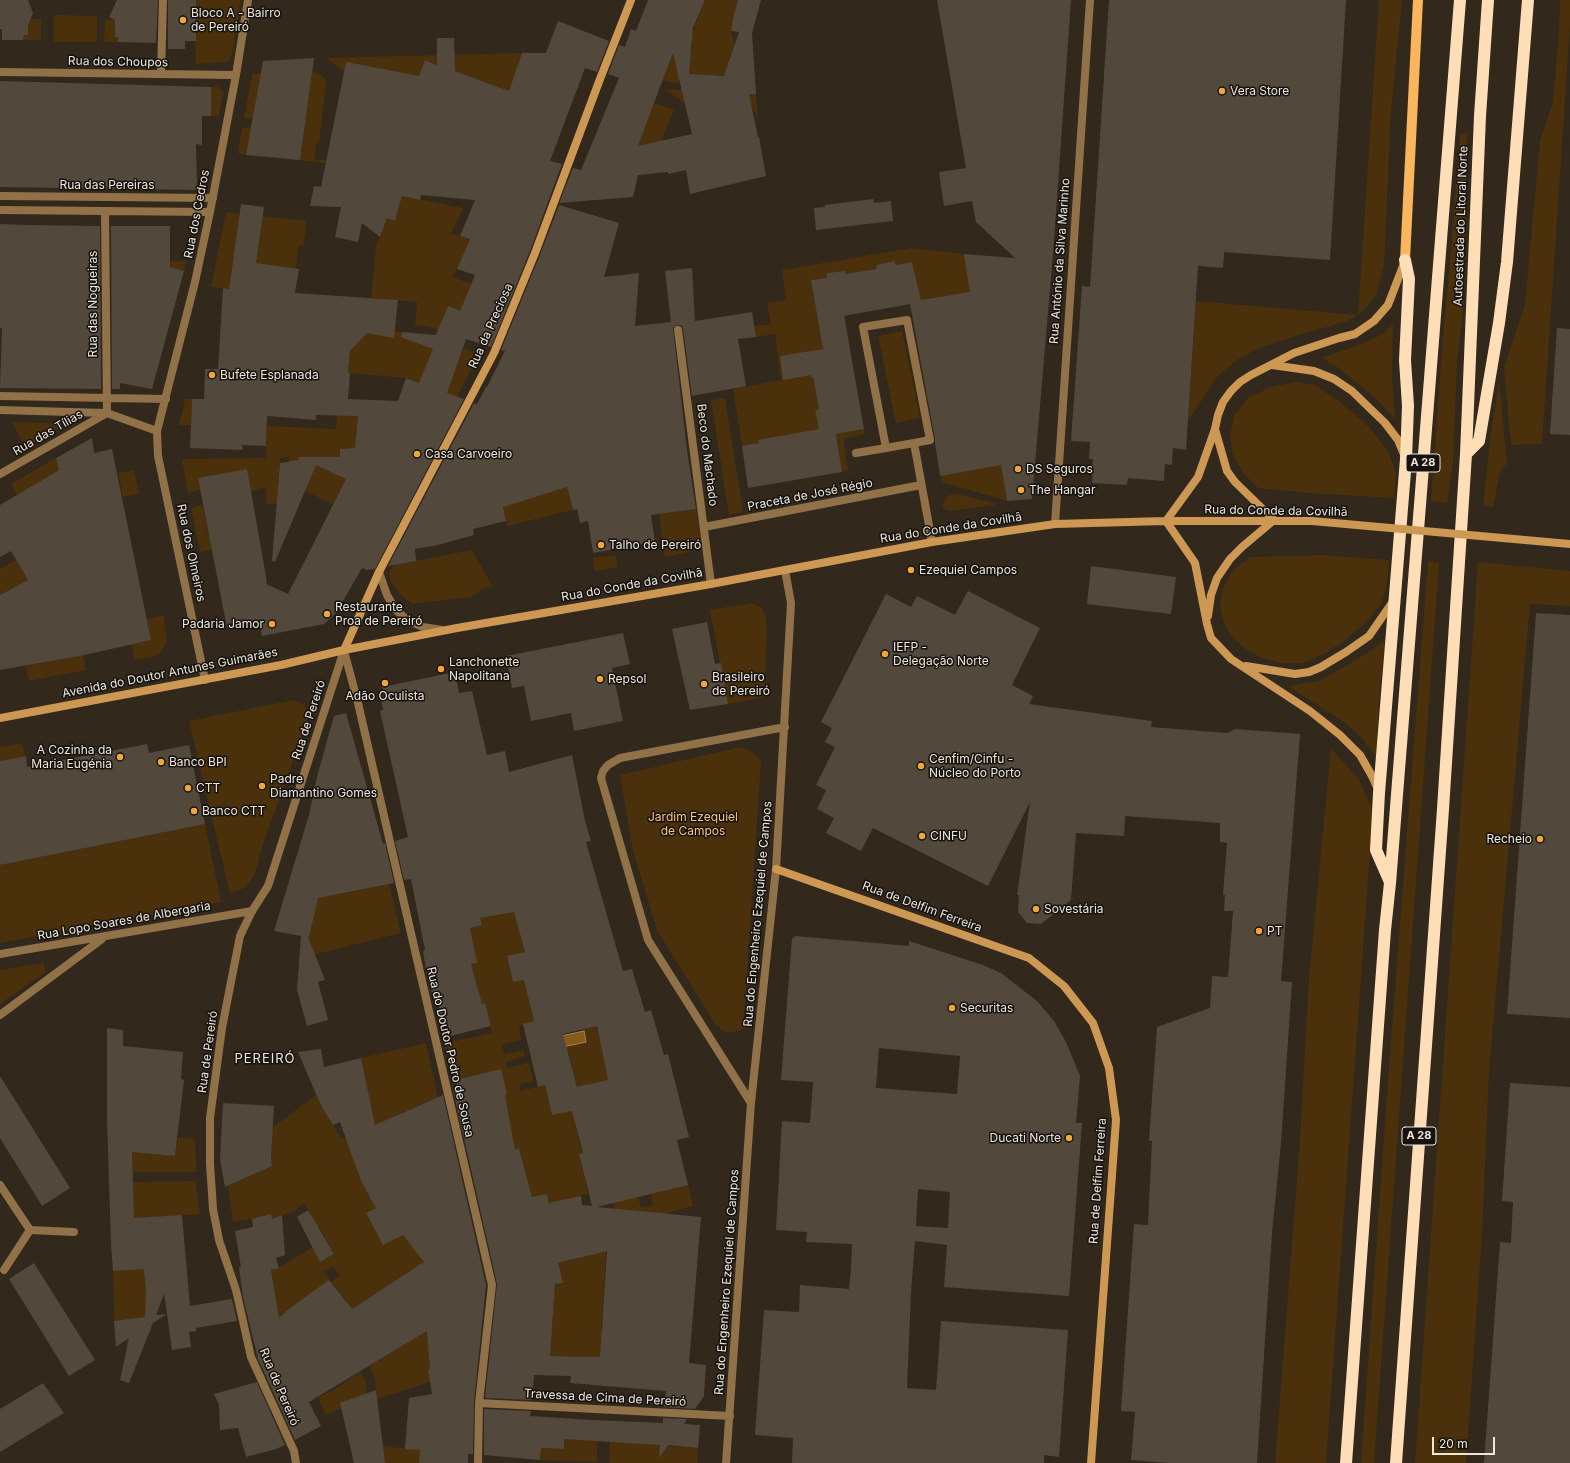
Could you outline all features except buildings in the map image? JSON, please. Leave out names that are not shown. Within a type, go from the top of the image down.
[{"type":"highway","name":"A 28","points":[[1346,1463],[1385,930],[1390,883],[1460,0]]},
{"type":"highway","name":"Autoestrada do Litoral Norte","points":[[1466,454],[1480,116],[1488,0]]},
{"type":"highway","points":[[1466,454],[1478,441],[1499,323],[1507,262],[1528,0]]},
{"type":"highway","points":[[1390,883],[1376,850],[1379,793],[1406,460],[1408,406],[1405,360],[1409,279],[1405,260]]},
{"type":"highway","name":"A 28","points":[[1396,1463],[1442,825],[1466,454]]},
{"type":"main road","name":"Rua da Preciosa","points":[[344,650],[379,572],[494,353],[535,253],[594,94],[631,0]]},
{"type":"main road","points":[[1379,793],[1372,776],[1360,755],[1340,735],[1310,711],[1231,659],[1211,638],[1195,563],[1166,521],[1198,477],[1215,429],[1220,408],[1231,391],[1246,378],[1294,353],[1355,334],[1374,321],[1388,306],[1405,260],[1418,0]]},
{"type":"main road","points":[[1272,365],[1314,371],[1334,379],[1352,390],[1385,423],[1398,440],[1406,460]]},
{"type":"main road","points":[[1207,624],[1211,595],[1217,578],[1230,559],[1242,546],[1274,520],[1235,482],[1227,471],[1215,429]]},
{"type":"main road","name":"Rua do Conde da Covilhã","points":[[344,650],[445,630],[711,584],[932,542],[1055,524],[1166,521],[1312,521],[1570,544]]},
{"type":"main road","points":[[1242,665],[1295,674],[1309,672],[1321,667],[1369,636],[1394,599]]},
{"type":"main road","name":"Avenida do Doutor Antunes Guimarães","points":[[0,718],[281,665],[344,650]]},
{"type":"main road","name":"Rua de Delfim Ferreira","points":[[776,869],[1029,958],[1064,986],[1093,1023],[1109,1068],[1116,1120],[1091,1463]]},
{"type":"street","points":[[161,74],[163,0]]},
{"type":"street","name":"Rua dos Cedros","points":[[158,431],[195,282],[213,198],[236,75],[248,0]]},
{"type":"street","name":"Rua António da Silva Marinho","points":[[1055,524],[1090,0]]},
{"type":"street","name":"Rua dos Choupos","points":[[0,72],[236,75]]},
{"type":"street","name":"Rua das Pereiras","points":[[0,196],[213,198]]},
{"type":"street","points":[[0,210],[210,212]]},
{"type":"street","name":"Rua das Nogueiras","points":[[105,211],[107,412]]},
{"type":"street","points":[[856,453],[886,448],[930,440],[907,320],[863,328],[886,448]]},
{"type":"street","name":"Beco do Machado","points":[[678,330],[711,584]]},
{"type":"street","points":[[0,396],[166,399]]},
{"type":"street","points":[[0,410],[107,412],[158,431]]},
{"type":"street","name":"Rua das Tílias","points":[[0,474],[107,412]]},
{"type":"street","name":"Rua dos Olmeiros","points":[[158,431],[158,456],[205,680]]},
{"type":"street","points":[[914,443],[932,542]]},
{"type":"street","name":"Praceta de José Régio","points":[[704,527],[921,485]]},
{"type":"street","name":"Rua do Engenheiro Ezequiel de Campos","points":[[726,1463],[751,1103],[776,869],[791,603],[785,570]]},
{"type":"street","points":[[379,572],[387,595],[395,609],[407,620],[423,627],[445,630]]},
{"type":"street","name":"Rua de Pereiró","points":[[296,1463],[294,1451],[251,1358],[236,1290],[219,1240],[213,1209],[210,1164],[210,1118],[222,1028],[240,936],[252,911],[268,886],[344,650]]},
{"type":"street","name":"Rua do Doutor Pedro de Sousa","points":[[344,650],[358,703],[492,1285],[479,1403],[478,1463]]},
{"type":"street","points":[[751,1103],[648,940],[602,778],[603,772],[608,764],[620,758],[785,727]]},
{"type":"street","name":"Rua Lopo Soares de Albergaria","points":[[0,954],[252,911]]},
{"type":"street","points":[[0,1015],[104,937]]},
{"type":"street","points":[[0,1185],[30,1230]]},
{"type":"street","points":[[30,1230],[74,1232]]},
{"type":"street","points":[[4,1270],[30,1230]]},
{"type":"street","name":"Travessa de Cima de Pereiró","points":[[479,1403],[730,1416]]},
{"type":"green space","points":[[196,0],[241,0],[230,60],[226,62],[195,64]]},
{"type":"green space","points":[[705,0],[738,0],[731,31],[735,45],[730,57],[736,76],[717,75],[716,83],[680,75],[679,84],[661,80],[669,54],[691,55],[693,43],[689,42]]},
{"type":"green space","points":[[1379,0],[1402,0],[1391,109],[1384,265],[1376,296],[1358,315]]},
{"type":"green space","points":[[1560,0],[1570,0],[1570,24],[1542,444],[1511,445],[1504,368],[1525,304],[1540,141],[1553,102],[1559,33]]},
{"type":"green space","points":[[54,15],[97,16],[97,42],[54,42]]},
{"type":"green space","points":[[28,19],[41,19],[41,40],[23,40],[24,35],[28,34]]},
{"type":"green space","points":[[105,19],[115,20],[115,36],[118,37],[118,42],[104,42]]},
{"type":"green space","points":[[522,53],[486,160],[504,89],[425,60],[387,171],[300,160],[312,70],[324,77],[326,84],[319,143],[316,143],[314,159],[387,169],[403,73],[346,63],[344,71],[326,58]]},
{"type":"green space","points":[[261,73],[253,118],[244,119],[252,74]]},
{"type":"green space","points":[[217,86],[223,92],[218,117],[211,116],[211,87]]},
{"type":"green space","points":[[665,89],[756,94],[758,119],[748,98],[722,94],[684,103]]},
{"type":"green space","points":[[654,103],[674,110],[654,160],[631,164]]},
{"type":"green space","points":[[251,127],[246,155],[238,153],[242,128]]},
{"type":"green space","points":[[1467,133],[1464,300],[1457,363],[1453,463],[1447,503],[1431,501],[1460,134]]},
{"type":"green space","points":[[402,196],[463,208],[451,234],[470,239],[453,277],[471,284],[460,311],[448,307],[442,321],[449,336],[430,327],[415,325],[417,302],[371,298],[376,247],[387,218],[395,221]]},
{"type":"green space","points":[[226,212],[240,214],[230,280],[242,290],[211,287]]},
{"type":"green space","points":[[262,216],[307,221],[303,246],[299,245],[296,268],[292,268],[289,285],[262,283],[264,264],[255,263]]},
{"type":"green space","points":[[911,248],[964,254],[1007,501],[942,482],[940,476],[954,312],[951,295],[921,300],[912,262],[896,265],[894,261],[877,265],[876,269],[846,274],[845,271],[828,273],[827,278],[811,280],[818,320],[845,316],[849,344],[807,352],[819,409],[815,410],[819,429],[759,441],[759,443],[742,446],[733,389],[781,380],[775,334],[756,337],[754,326],[771,324],[767,303],[786,300],[782,270]]},
{"type":"green space","points":[[186,261],[184,271],[149,262]]},
{"type":"green space","points":[[1196,301],[1358,315],[1345,322],[1261,347],[1237,360],[1216,378],[1188,421]]},
{"type":"green space","points":[[1393,324],[1392,376],[1395,419],[1373,396],[1337,367],[1322,358],[1381,335]]},
{"type":"green space","points":[[352,327],[421,334],[431,337],[427,347],[433,349],[456,367],[463,348],[479,353],[457,397],[406,378],[348,373]]},
{"type":"green space","points":[[902,331],[920,418],[896,423],[878,336]]},
{"type":"green space","points":[[1499,381],[1507,463],[1500,472],[1493,507],[1483,506],[1490,441]]},
{"type":"green space","points":[[1296,382],[1315,385],[1340,402],[1368,426],[1388,451],[1396,474],[1394,498],[1309,493],[1258,488],[1244,474],[1233,456],[1230,436],[1234,416],[1248,398],[1271,387]]},
{"type":"green space","points":[[725,398],[743,512],[729,515],[711,400]]},
{"type":"green space","points":[[185,399],[192,399],[191,425],[179,425]]},
{"type":"green space","points":[[343,405],[375,417],[367,427],[357,426],[356,431],[373,448],[340,449],[340,457],[358,457],[333,504],[288,483],[289,457],[280,458],[277,503],[267,505],[266,487],[251,491],[247,470],[198,478],[200,490],[188,493],[182,459],[266,458],[267,426],[336,429],[337,415]]},
{"type":"green space","points":[[12,422],[65,424],[25,447]]},
{"type":"green space","points":[[864,429],[865,434],[843,439],[848,470],[842,472],[836,434]]},
{"type":"green space","points":[[56,458],[59,470],[17,495],[11,484]]},
{"type":"green space","points":[[134,470],[139,494],[123,497],[118,473]]},
{"type":"green space","points":[[567,487],[573,510],[507,526],[503,506]]},
{"type":"green space","points":[[952,494],[995,503],[995,505],[949,511],[943,508],[943,503],[946,498]]},
{"type":"green space","points":[[203,505],[208,534],[235,529],[238,545],[200,552],[191,508]]},
{"type":"green space","points":[[696,509],[702,549],[665,557],[659,514]]},
{"type":"green space","points":[[10,550],[28,564],[20,567],[28,580],[0,595],[0,569],[16,560]]},
{"type":"green space","points":[[472,550],[493,587],[484,588],[471,597],[412,604],[400,594],[391,582],[389,573],[394,565]]},
{"type":"green space","points":[[615,555],[618,567],[595,571],[593,558]]},
{"type":"green space","points":[[1321,555],[1389,560],[1388,577],[1382,603],[1367,622],[1344,641],[1324,654],[1303,663],[1282,663],[1262,658],[1244,648],[1231,636],[1224,623],[1220,605],[1223,588],[1233,570],[1250,557]]},
{"type":"green space","points":[[1428,561],[1439,563],[1374,1463],[1361,1463],[1388,1080]]},
{"type":"green space","points":[[1478,562],[1570,571],[1570,606],[1530,604],[1489,1071],[1482,1234],[1466,1463],[1415,1463]]},
{"type":"green space","points":[[751,603],[762,608],[766,618],[767,632],[764,697],[728,704],[710,610]]},
{"type":"green space","points":[[163,615],[167,641],[164,647],[160,653],[153,657],[135,660],[132,644],[151,640],[147,619]]},
{"type":"green space","points":[[78,628],[86,670],[29,681],[26,666],[80,656],[75,634]]},
{"type":"green space","points":[[1385,640],[1379,699],[1376,757],[1361,737],[1344,722],[1288,686],[1319,681],[1367,653]]},
{"type":"green space","points":[[293,700],[304,705],[309,715],[262,848],[255,874],[246,887],[230,894],[189,721]]},
{"type":"green space","points":[[22,743],[25,756],[0,761],[0,747]]},
{"type":"green space","name":"Jardim Ezequiel de Campos","points":[[740,747],[753,752],[761,761],[743,1030],[726,1033],[715,1024],[657,930],[632,847],[620,775]]},
{"type":"green space","points":[[1331,749],[1358,778],[1371,807],[1371,838],[1326,1463],[1275,1463],[1300,1140],[1309,977]]},
{"type":"green space","points":[[205,824],[221,902],[0,943],[0,865]]},
{"type":"green space","points":[[389,884],[401,933],[300,958],[308,941],[312,922],[278,918],[282,905]]},
{"type":"green space","points":[[517,911],[519,930],[525,952],[507,957],[513,982],[532,978],[537,998],[529,1000],[534,1021],[519,1027],[521,1040],[502,1044],[504,1054],[523,1050],[525,1056],[506,1062],[507,1068],[529,1063],[534,1081],[520,1084],[520,1091],[545,1085],[552,1115],[579,1109],[575,1123],[582,1153],[579,1154],[588,1194],[576,1197],[579,1210],[549,1203],[547,1194],[532,1197],[520,1149],[510,1151],[498,1070],[456,1080],[447,1043],[492,1033],[485,1003],[464,1008],[478,990],[471,964],[476,963],[470,928],[482,925],[480,918]]},
{"type":"green space","points":[[43,963],[46,972],[0,1004],[0,970]]},
{"type":"green space","points":[[596,1025],[641,1208],[653,1205],[651,1194],[688,1185],[693,1206],[629,1224],[616,1215],[608,1180],[577,1087],[569,1054],[563,1054],[561,1047],[586,1042],[584,1029]]},
{"type":"green space","points":[[426,1043],[438,1097],[401,1113],[407,1125],[356,1133],[376,1124],[374,1121],[361,1058]]},
{"type":"green space","points":[[316,1095],[342,1139],[346,1138],[361,1181],[370,1197],[386,1201],[366,1214],[383,1244],[403,1235],[425,1262],[350,1310],[345,1299],[331,1282],[340,1276],[333,1266],[324,1272],[330,1280],[290,1308],[279,1318],[271,1270],[279,1268],[319,1243],[328,1258],[334,1254],[319,1227],[313,1229],[309,1216],[311,1214],[304,1203],[294,1211],[272,1219],[252,1219],[233,1222],[228,1186],[272,1166],[272,1128]]},
{"type":"green space","points":[[137,1127],[134,1152],[175,1156],[178,1137],[195,1139],[196,1172],[132,1172],[131,1157]]},
{"type":"green space","points":[[195,1181],[200,1214],[141,1218],[149,1314],[127,1349],[125,1320],[114,1321],[113,1271],[132,1182]]},
{"type":"green space","points":[[607,1241],[601,1331],[626,1334],[600,1363],[572,1356],[544,1356],[552,1326],[554,1299],[547,1285],[562,1283],[558,1263],[580,1258],[577,1248]]},
{"type":"green space","points":[[427,1331],[437,1366],[428,1370],[430,1382],[377,1399],[375,1379],[370,1366]]},
{"type":"green space","points":[[360,1372],[365,1380],[368,1401],[347,1406],[326,1415],[318,1397],[332,1391]]},
{"type":"green space","points":[[564,1439],[597,1440],[597,1462],[540,1460],[541,1448],[563,1449]]},
{"type":"green space","points":[[610,1441],[698,1448],[697,1463],[609,1463]]},
{"type":"green space","points":[[382,1446],[420,1450],[419,1463],[385,1463]]},
{"type":"shaded area","points":[[584,1031],[586,1042],[563,1047],[561,1036]]},
{"type":"place","name":"Bloco A - Bairro de Pereiró","points":[[183,20]]},
{"type":"place","name":"Vera Store","points":[[1222,91]]},
{"type":"place","name":"Bufete Esplanada","points":[[212,375]]},
{"type":"place","name":"Casa Carvoeiro","points":[[417,454]]},
{"type":"place","name":"DS Seguros","points":[[1018,469]]},
{"type":"place","name":"The Hangar","points":[[1021,490]]},
{"type":"place","name":"Talho de Pereiró","points":[[601,545]]},
{"type":"place","name":"Ezequiel Campos","points":[[911,570]]},
{"type":"place","name":"Restaurante Proa de Pereiró","points":[[327,614]]},
{"type":"place","name":"Padaria Jamor","points":[[272,624]]},
{"type":"place","name":"IEFP - Delegação Norte","points":[[885,654]]},
{"type":"place","name":"Lanchonette Napolitana","points":[[441,669]]},
{"type":"place","name":"Repsol","points":[[600,679]]},
{"type":"place","name":"Adão Oculista","points":[[385,683]]},
{"type":"place","name":"Brasileiro de Pereiró","points":[[704,684]]},
{"type":"place","name":"A Cozinha da Maria Eugénia","points":[[120,757]]},
{"type":"place","name":"Banco BPI","points":[[161,762]]},
{"type":"place","name":"Cenfim/Cinfu - Núcleo do Porto","points":[[921,766]]},
{"type":"place","name":"Padre Diamantino Gomes","points":[[262,786]]},
{"type":"place","name":"CTT","points":[[188,788]]},
{"type":"place","name":"Banco CTT","points":[[194,811]]},
{"type":"place","name":"CINFU","points":[[922,836]]},
{"type":"place","name":"Recheio","points":[[1540,839]]},
{"type":"place","name":"Sovestária","points":[[1036,909]]},
{"type":"place","name":"PT","points":[[1259,931]]},
{"type":"place","name":"Securitas","points":[[952,1008]]},
{"type":"place","name":"Ducati Norte","points":[[1069,1138]]},
{"type":"district","name":"PEREIRÓ","points":[[265,1059]]}]
